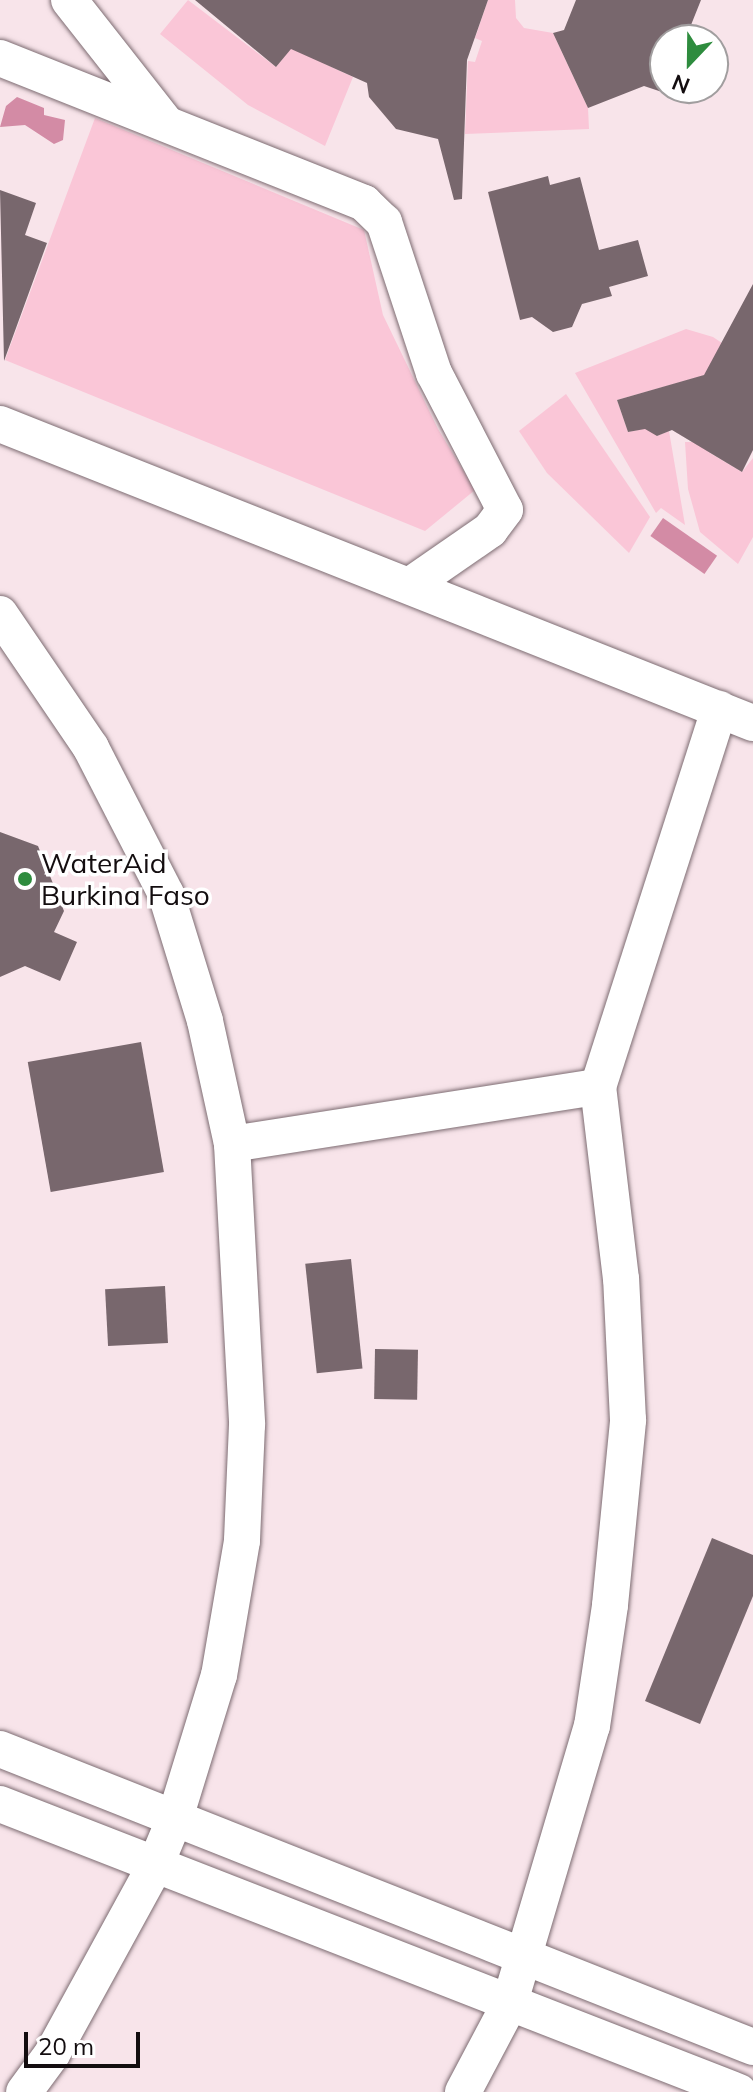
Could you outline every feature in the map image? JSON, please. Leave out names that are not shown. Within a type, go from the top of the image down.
[{"type":"street","points":[[69,0],[166,123]]},
{"type":"street","points":[[0,58],[364,203],[391,235],[434,373],[505,510],[490,530],[409,586]]},
{"type":"street","points":[[0,424],[753,723]]},
{"type":"street","points":[[0,614],[91,748],[166,894],[205,1021],[232,1144],[247,1425],[242,1541],[219,1675],[175,1818],[155,1866],[52,2054],[24,2092]]},
{"type":"street","points":[[463,2092],[509,2005],[592,1726],[610,1605],[628,1420],[621,1279],[598,1087],[719,709]]},
{"type":"street","points":[[232,1144],[598,1087]]},
{"type":"street","points":[[0,1749],[753,2047]]},
{"type":"street","points":[[0,1804],[509,2005],[739,2092]]},
{"type":"shaded area","points":[[188,0],[276,67],[330,0],[325,64],[353,77],[325,146],[248,105],[160,34]]},
{"type":"shaded area","points":[[488,0],[515,0],[516,18],[524,28],[553,33],[588,108],[589,129],[465,134],[468,61],[475,62],[482,41],[475,38]]},
{"type":"shaded area","points":[[17,97],[44,108],[44,115],[65,120],[63,140],[54,144],[25,125],[0,127],[6,106]]},
{"type":"shaded area","points":[[95,118],[364,230],[383,315],[438,429],[475,490],[425,531],[5,360]]},
{"type":"shaded area","points":[[686,329],[713,337],[740,355],[702,376],[617,400],[628,432],[651,427],[657,436],[669,431],[685,525],[661,508],[656,513],[575,373]]},
{"type":"shaded area","points":[[566,394],[650,517],[629,553],[547,473],[519,431]]},
{"type":"shaded area","points":[[685,442],[715,442],[710,453],[742,472],[753,458],[753,537],[738,564],[700,532],[688,489]]},
{"type":"shaded area","points":[[663,518],[717,556],[704,574],[650,536]]},
{"type":"building","points":[[195,0],[488,0],[467,60],[462,199],[454,200],[438,139],[396,129],[369,97],[367,83],[291,49],[276,67]]},
{"type":"building","points":[[576,0],[701,0],[691,24],[649,24],[649,88],[644,86],[588,108],[553,33],[564,30]]},
{"type":"building","points":[[548,176],[550,185],[580,177],[599,250],[638,240],[648,276],[609,287],[612,296],[582,304],[572,327],[553,332],[532,317],[520,320],[488,192]]},
{"type":"building","points":[[0,190],[36,203],[25,235],[47,243],[4,361]]},
{"type":"building","points":[[753,284],[753,450],[742,472],[672,430],[657,436],[645,429],[628,432],[617,400],[704,375]]},
{"type":"building","name":"WaterAid Burkina Faso","points":[[0,832],[38,846],[64,911],[54,932],[77,942],[60,981],[25,966],[0,977]]},
{"type":"building","points":[[141,1042],[164,1172],[51,1192],[28,1062]]},
{"type":"building","points":[[351,1259],[362,1368],[317,1373],[305,1264]]},
{"type":"building","points":[[165,1286],[168,1343],[108,1346],[105,1289]]},
{"type":"building","points":[[375,1349],[418,1350],[417,1400],[374,1399]]},
{"type":"building","points":[[712,1538],[753,1555],[753,1596],[700,1724],[645,1701]]},
{"type":"place","name":"WaterAid Burkina Faso","points":[[25,879]]}]
